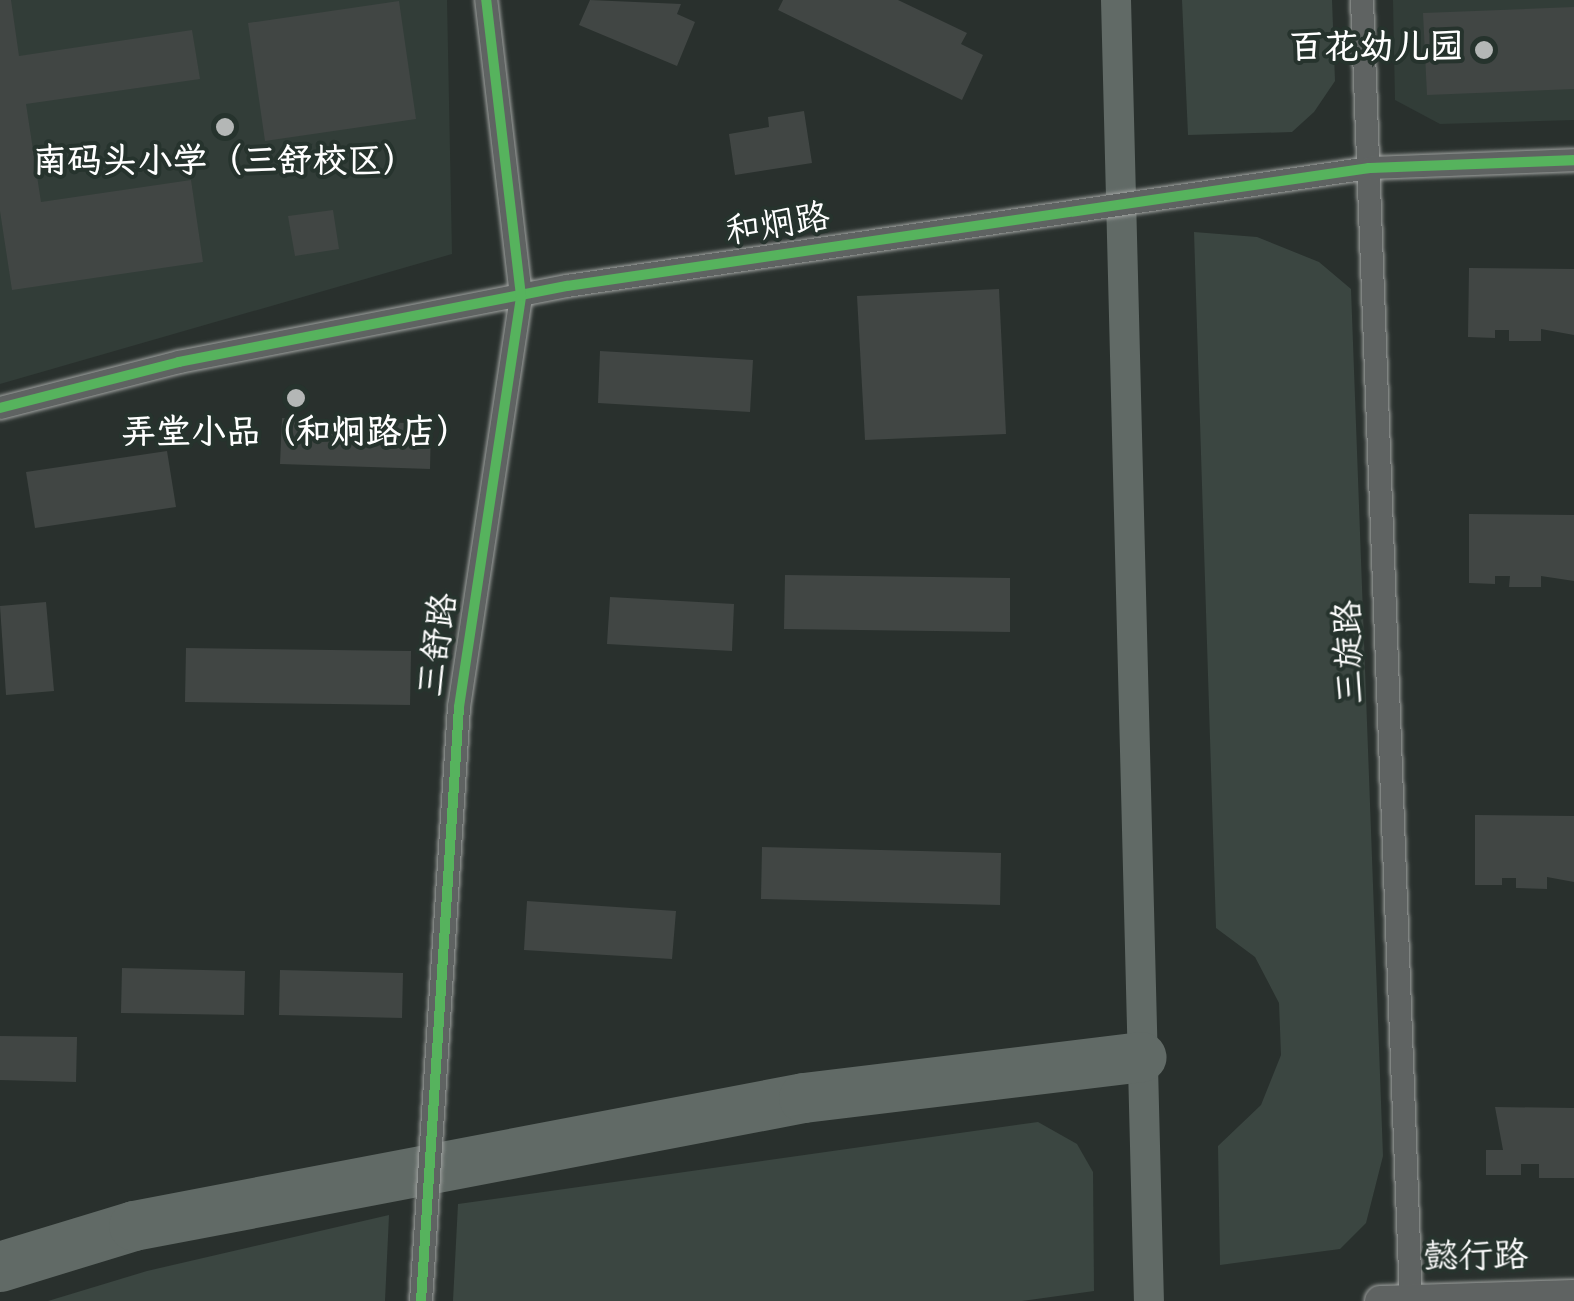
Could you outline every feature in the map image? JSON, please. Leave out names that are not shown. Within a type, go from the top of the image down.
[{"type":"street","name":"三舒路","points":[[422,1301],[423,1226],[460,690],[522,296],[486,0]]},
{"type":"street","name":"三旋路","points":[[1362,0],[1401,1300]]},
{"type":"street","name":"和炯路","points":[[0,408],[179,362],[522,296],[1126,200],[1370,168],[1574,160]]},
{"type":"street","name":"懿行路","points":[[1401,1300],[1574,1295]]},
{"type":"shaded area","name":"南码头小学（三舒校区）","points":[[0,0],[447,0],[452,254],[0,384]]},
{"type":"shaded area","points":[[1182,0],[1332,0],[1335,81],[1314,112],[1292,132],[1188,135]]},
{"type":"shaded area","name":"百花幼儿园","points":[[1393,0],[1574,0],[1574,120],[1440,124],[1395,100]]},
{"type":"shaded area","points":[[1194,232],[1257,237],[1319,262],[1351,289],[1383,1156],[1366,1223],[1340,1249],[1220,1265],[1218,1146],[1261,1105],[1281,1055],[1279,1003],[1255,957],[1216,928]]},
{"type":"shaded area","points":[[1038,1122],[1077,1144],[1093,1172],[1094,1291],[1022,1301],[453,1301],[458,1204]]},
{"type":"shaded area","points":[[389,1215],[385,1301],[48,1301],[147,1271]]},
{"type":"building","points":[[0,0],[11,0],[19,56],[192,30],[200,79],[26,104],[41,202],[191,180],[203,262],[12,290],[0,211]]},
{"type":"building","points":[[590,0],[681,4],[677,14],[695,22],[677,66],[579,25]]},
{"type":"building","points":[[783,0],[898,0],[967,33],[961,44],[983,55],[962,100],[778,10]]},
{"type":"building","points":[[399,1],[416,119],[265,141],[248,23]]},
{"type":"building","points":[[1574,7],[1574,89],[1427,95],[1423,13]]},
{"type":"building","points":[[804,111],[812,163],[735,175],[729,134],[769,127],[768,117]]},
{"type":"building","points":[[333,210],[339,249],[295,256],[288,216]]},
{"type":"building","points":[[1469,268],[1574,269],[1574,335],[1541,329],[1541,341],[1509,341],[1509,330],[1495,330],[1495,338],[1468,337]]},
{"type":"building","points":[[999,289],[1006,434],[865,440],[857,296]]},
{"type":"building","points":[[600,351],[753,360],[750,412],[598,403]]},
{"type":"building","points":[[282,418],[431,424],[430,469],[280,464]]},
{"type":"building","points":[[167,451],[176,507],[35,528],[26,472]]},
{"type":"building","points":[[1469,514],[1574,515],[1574,581],[1541,576],[1541,587],[1509,587],[1510,576],[1495,576],[1495,584],[1469,583]]},
{"type":"building","points":[[785,575],[1010,578],[1010,632],[784,629]]},
{"type":"building","points":[[610,597],[734,604],[732,651],[607,644]]},
{"type":"building","points":[[46,602],[54,691],[6,695],[0,606]]},
{"type":"building","points":[[186,648],[411,651],[410,705],[185,702]]},
{"type":"building","points":[[1475,815],[1574,816],[1574,882],[1547,877],[1547,889],[1516,888],[1516,878],[1502,878],[1502,885],[1475,885]]},
{"type":"building","points":[[762,847],[1001,853],[1000,905],[761,899]]},
{"type":"building","points":[[527,901],[676,911],[672,959],[524,950]]},
{"type":"building","points":[[122,968],[245,971],[244,1015],[121,1013]]},
{"type":"building","points":[[280,970],[403,973],[402,1018],[279,1015]]},
{"type":"building","points":[[0,1036],[77,1037],[76,1082],[0,1080]]},
{"type":"building","points":[[1495,1107],[1574,1108],[1574,1178],[1539,1178],[1539,1164],[1521,1164],[1521,1175],[1486,1175],[1486,1150],[1503,1150]]},
{"type":"waterway","points":[[1116,0],[1149,1301]]},
{"type":"waterway","points":[[0,1267],[134,1226],[804,1098],[1142,1057]]},
{"type":"cycle path","points":[[421,1301],[459,707],[521,296],[486,0]]},
{"type":"cycle path","points":[[0,408],[179,362],[567,286],[1369,168],[1574,160]]},
{"type":"place","name":"百花幼儿园","points":[[1484,50]]},
{"type":"place","name":"南码头小学（三舒校区）","points":[[225,127]]},
{"type":"place","name":"弄堂小品（和炯路店）","points":[[296,398]]}]
